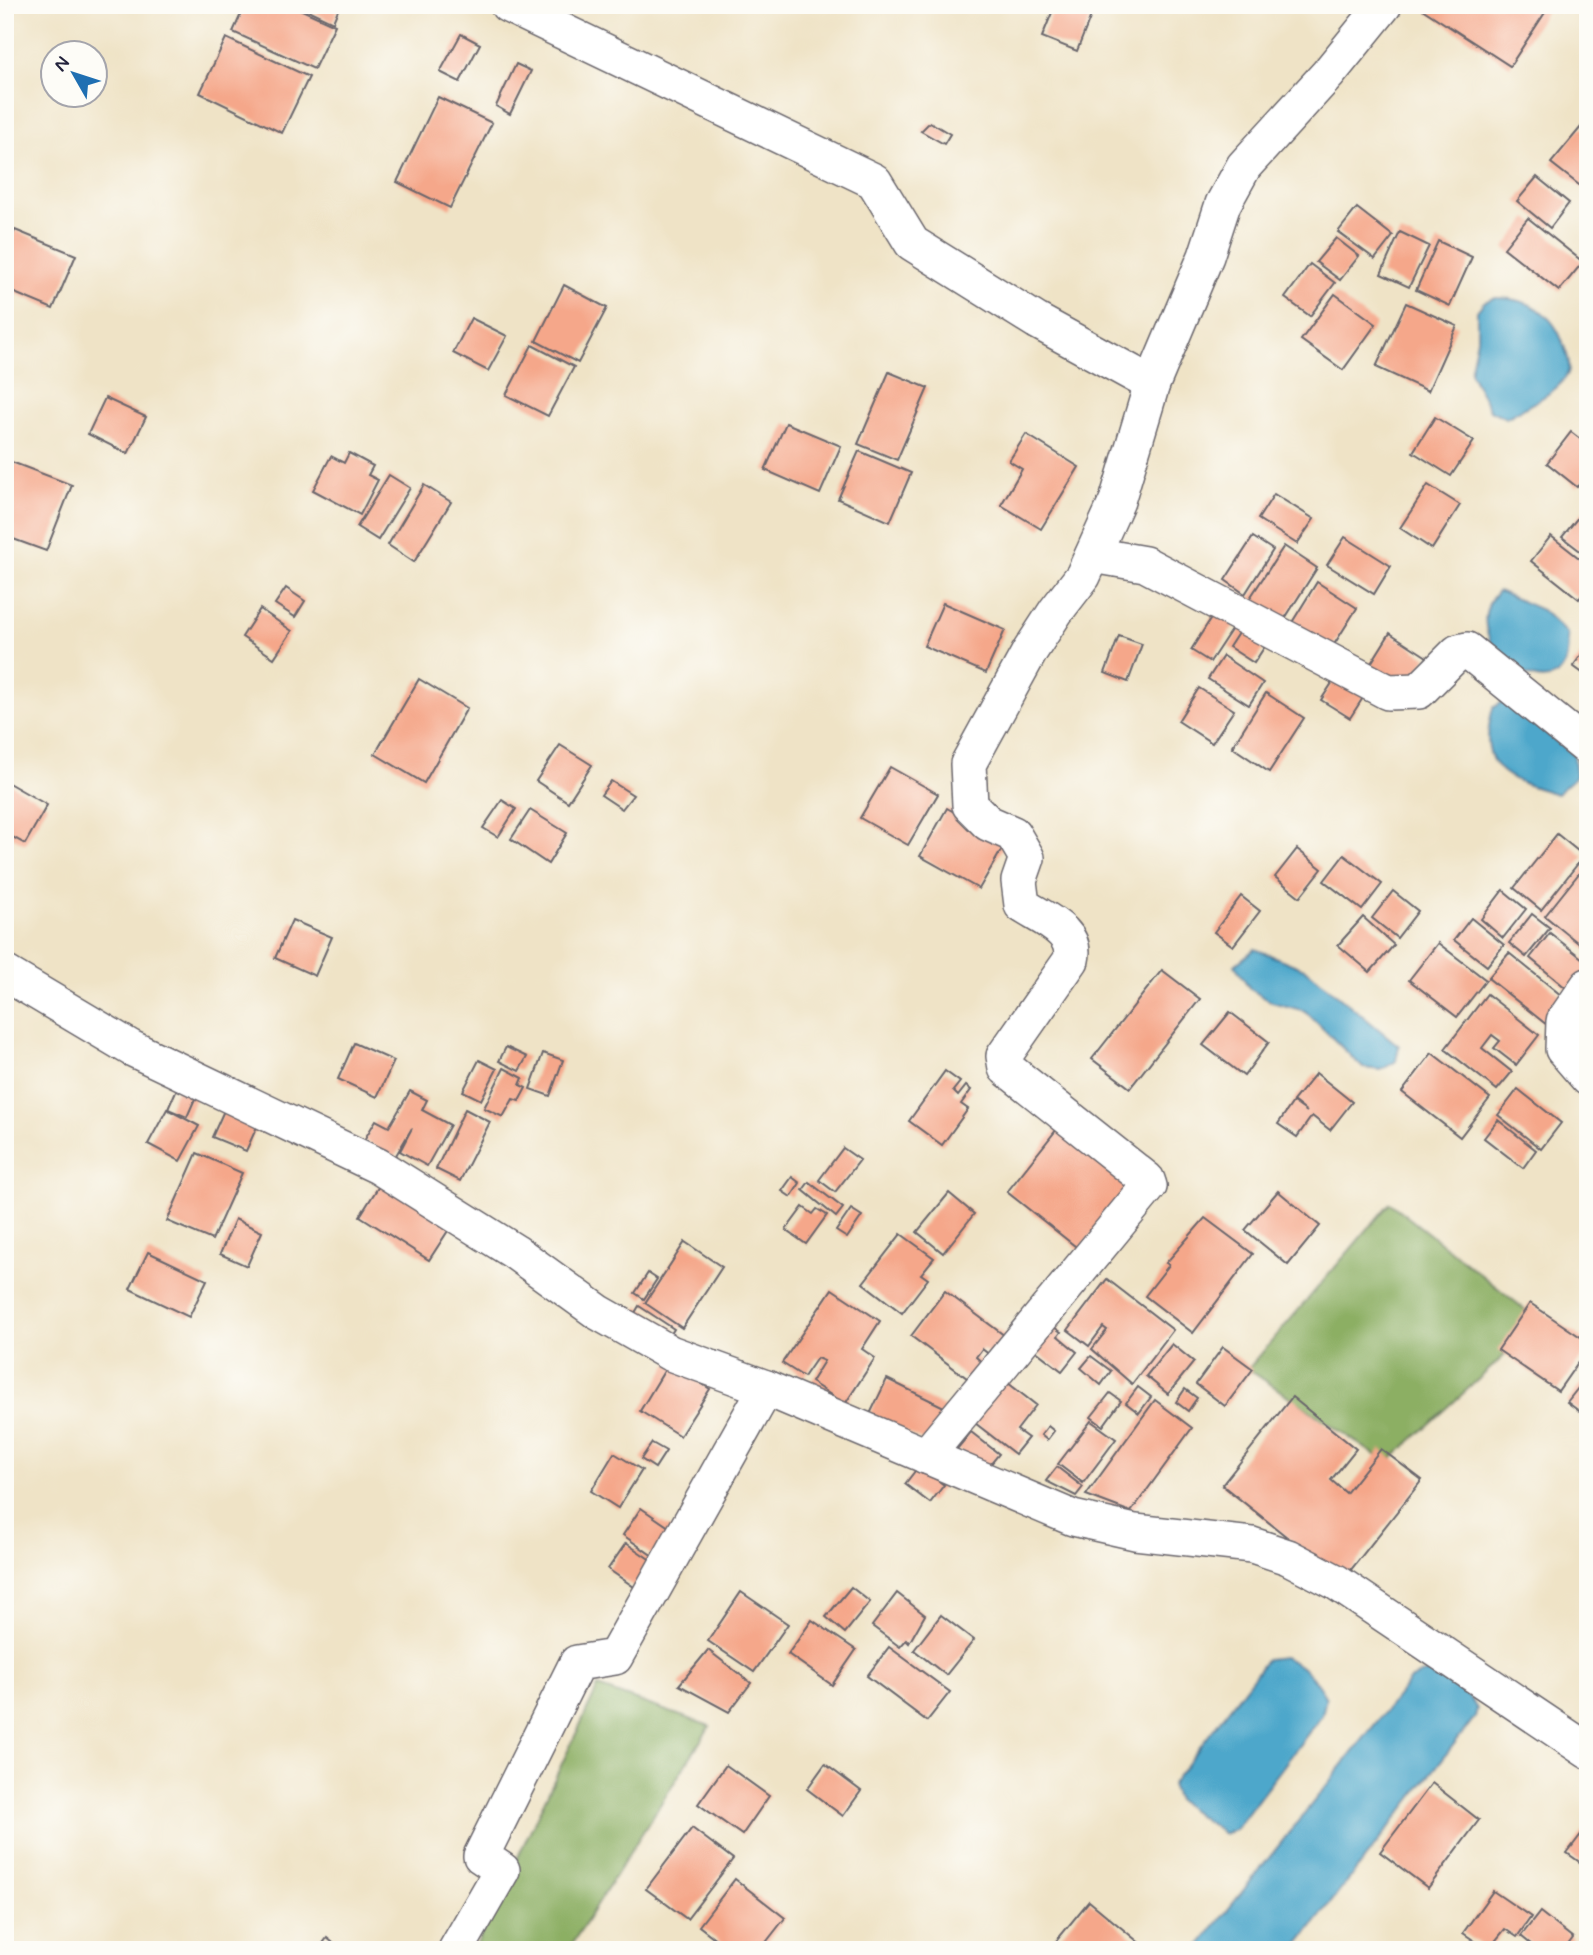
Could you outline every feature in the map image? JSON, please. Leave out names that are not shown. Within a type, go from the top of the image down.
[{"type":"street","points":[[508,5],[874,181],[912,243],[1037,321],[1152,384]]},
{"type":"street","points":[[926,1456],[1149,1186],[1147,1180],[1006,1068],[1004,1056],[1071,960],[1074,948],[1069,936],[1022,905],[1019,881],[1027,858],[1013,834],[988,822],[970,804],[968,764],[1030,651],[1083,576],[1093,555],[1117,501],[1152,384],[1206,256],[1223,204],[1244,166],[1328,74],[1384,5]]},
{"type":"street","points":[[1093,555],[1144,564],[1388,692],[1419,691],[1458,652],[1468,650],[1588,748]]},
{"type":"street","points":[[5,973],[131,1048],[378,1166],[515,1252],[598,1312],[670,1353],[766,1388],[1073,1518],[1135,1532],[1252,1545],[1288,1557],[1336,1582],[1588,1751]]},
{"type":"street","points":[[1588,986],[1564,1021],[1563,1049],[1588,1078]]},
{"type":"street","points":[[456,1950],[502,1870],[481,1856],[578,1663],[615,1657],[766,1388]]},
{"type":"green space","points":[[1390,1203],[1541,1322],[1387,1463],[1248,1369]]},
{"type":"green space","points":[[598,1687],[710,1726],[568,1950],[474,1950]]},
{"type":"water","points":[[1494,298],[1518,300],[1538,309],[1554,324],[1560,334],[1569,362],[1568,373],[1557,387],[1506,418],[1490,410],[1470,372],[1477,339],[1477,311],[1484,302]]},
{"type":"water","points":[[1498,591],[1542,610],[1567,634],[1565,663],[1553,676],[1536,678],[1517,670],[1499,655],[1488,635],[1486,613]]},
{"type":"water","points":[[1504,701],[1574,755],[1576,776],[1557,794],[1509,777],[1492,759],[1489,729],[1493,708]]},
{"type":"water","points":[[1255,949],[1307,970],[1399,1046],[1396,1061],[1381,1070],[1363,1068],[1305,1011],[1272,1002],[1250,989],[1235,965]]},
{"type":"water","points":[[1283,1657],[1303,1668],[1318,1685],[1326,1698],[1322,1715],[1235,1830],[1224,1834],[1177,1800],[1171,1785],[1267,1659]]},
{"type":"water","points":[[1429,1671],[1463,1691],[1477,1709],[1475,1717],[1294,1950],[1196,1950],[1410,1680]]},
{"type":"building","points":[[245,5],[291,5],[335,25],[314,69],[233,32]]},
{"type":"building","points":[[297,5],[340,5],[333,22]]},
{"type":"building","points":[[1055,5],[1073,5],[1092,13],[1077,51],[1042,37]]},
{"type":"building","points":[[1416,5],[1544,5],[1548,8],[1510,66]]},
{"type":"building","points":[[461,34],[480,44],[460,82],[440,72]]},
{"type":"building","points":[[226,38],[309,77],[282,133],[200,93]]},
{"type":"building","points":[[516,64],[531,71],[510,114],[496,106]]},
{"type":"building","points":[[438,97],[492,123],[450,208],[397,182]]},
{"type":"building","points":[[930,122],[950,134],[944,144],[921,131]]},
{"type":"building","points":[[1581,127],[1588,133],[1588,192],[1551,163]]},
{"type":"building","points":[[1537,177],[1569,203],[1550,228],[1517,201]]},
{"type":"building","points":[[1357,208],[1393,236],[1375,259],[1338,232]]},
{"type":"building","points":[[1528,218],[1583,262],[1559,291],[1504,248]]},
{"type":"building","points":[[15,230],[76,255],[53,309],[5,289],[5,253]]},
{"type":"building","points":[[1400,232],[1429,246],[1409,287],[1381,274]]},
{"type":"building","points":[[1336,238],[1359,256],[1340,280],[1316,262]]},
{"type":"building","points":[[1438,241],[1472,257],[1450,306],[1416,290]]},
{"type":"building","points":[[1310,264],[1335,283],[1310,316],[1285,298]]},
{"type":"building","points":[[564,285],[607,308],[578,363],[536,341]]},
{"type":"building","points":[[1335,294],[1376,324],[1343,370],[1301,340]]},
{"type":"building","points":[[1406,303],[1457,326],[1428,391],[1376,367]]},
{"type":"building","points":[[471,318],[507,336],[488,371],[453,353]]},
{"type":"building","points":[[532,345],[574,367],[548,416],[506,395]]},
{"type":"building","points":[[889,372],[928,388],[897,460],[858,444]]},
{"type":"building","points":[[105,398],[146,417],[128,454],[88,434]]},
{"type":"building","points":[[1435,417],[1474,441],[1451,476],[1413,452]]},
{"type":"building","points":[[786,423],[841,446],[820,494],[765,470]]},
{"type":"building","points":[[1571,432],[1588,445],[1588,474],[1577,487],[1547,463]]},
{"type":"building","points":[[1026,434],[1079,467],[1041,529],[1001,505],[1022,469],[1009,461]]},
{"type":"building","points":[[859,451],[911,473],[890,522],[838,499]]},
{"type":"building","points":[[349,453],[373,466],[368,475],[378,480],[360,515],[313,490],[331,456],[344,463]]},
{"type":"building","points":[[9,461],[72,485],[46,551],[5,536],[5,469]]},
{"type":"building","points":[[389,475],[410,488],[378,540],[357,527]]},
{"type":"building","points":[[424,485],[451,502],[414,562],[388,545]]},
{"type":"building","points":[[1428,485],[1460,505],[1432,549],[1400,528]]},
{"type":"building","points":[[1274,494],[1314,519],[1297,544],[1258,519]]},
{"type":"building","points":[[1584,510],[1588,513],[1588,557],[1562,537]]},
{"type":"building","points":[[1551,536],[1588,565],[1588,587],[1579,599],[1531,561]]},
{"type":"building","points":[[1253,537],[1273,550],[1245,594],[1225,580]]},
{"type":"building","points":[[1345,537],[1391,566],[1374,594],[1327,565]]},
{"type":"building","points":[[1284,546],[1317,568],[1282,623],[1248,601]]},
{"type":"building","points":[[1317,582],[1357,608],[1328,654],[1288,629]]},
{"type":"building","points":[[286,588],[305,601],[295,617],[275,604]]},
{"type":"building","points":[[943,603],[1005,630],[986,673],[924,646]]},
{"type":"building","points":[[260,609],[292,631],[274,658],[242,637]]},
{"type":"building","points":[[1215,612],[1235,624],[1210,662],[1191,650]]},
{"type":"building","points":[[1242,627],[1267,643],[1254,663],[1229,647]]},
{"type":"building","points":[[1390,633],[1427,657],[1407,689],[1370,665]]},
{"type":"building","points":[[1119,636],[1142,644],[1128,682],[1105,673]]},
{"type":"building","points":[[1588,646],[1588,677],[1573,666]]},
{"type":"building","points":[[1223,656],[1263,683],[1249,705],[1208,679]]},
{"type":"building","points":[[1338,674],[1366,693],[1350,718],[1321,700]]},
{"type":"building","points":[[419,679],[467,708],[424,783],[375,754]]},
{"type":"building","points":[[1199,688],[1234,710],[1212,743],[1178,721]]},
{"type":"building","points":[[1266,693],[1304,718],[1269,772],[1232,747]]},
{"type":"building","points":[[560,745],[592,765],[568,802],[536,781]]},
{"type":"building","points":[[890,767],[938,794],[908,845],[860,818]]},
{"type":"building","points":[[5,781],[47,805],[25,844],[5,833]]},
{"type":"building","points":[[611,781],[633,795],[622,809],[601,795]]},
{"type":"building","points":[[502,800],[516,809],[498,837],[483,828]]},
{"type":"building","points":[[947,808],[1006,842],[979,889],[920,856]]},
{"type":"building","points":[[530,810],[567,833],[548,864],[511,839]]},
{"type":"building","points":[[1557,834],[1584,856],[1541,910],[1514,888]]},
{"type":"building","points":[[1297,849],[1322,869],[1300,897],[1275,877]]},
{"type":"building","points":[[1344,855],[1382,884],[1362,910],[1324,881]]},
{"type":"building","points":[[1588,862],[1588,951],[1545,916]]},
{"type":"building","points":[[1503,890],[1526,909],[1503,938],[1481,919]]},
{"type":"building","points":[[1393,891],[1418,911],[1397,938],[1372,918]]},
{"type":"building","points":[[1241,896],[1260,911],[1233,946],[1214,932]]},
{"type":"building","points":[[1532,914],[1550,928],[1526,957],[1509,943]]},
{"type":"building","points":[[1363,917],[1394,945],[1370,972],[1338,945]]},
{"type":"building","points":[[1471,918],[1504,945],[1487,966],[1454,940]]},
{"type":"building","points":[[292,920],[332,937],[315,976],[275,958]]},
{"type":"building","points":[[1550,933],[1588,963],[1588,973],[1572,993],[1530,958]]},
{"type":"building","points":[[1438,943],[1486,980],[1457,1017],[1409,980]]},
{"type":"building","points":[[1509,953],[1567,1000],[1547,1025],[1488,978]]},
{"type":"building","points":[[1162,970],[1200,999],[1130,1088],[1092,1059]]},
{"type":"building","points":[[1487,994],[1539,1035],[1516,1065],[1494,1048],[1500,1041],[1492,1035],[1482,1048],[1512,1072],[1497,1090],[1445,1049]]},
{"type":"building","points":[[1588,1002],[1588,1057],[1577,1048],[1569,1018]]},
{"type":"building","points":[[1230,1012],[1269,1042],[1244,1076],[1203,1045]]},
{"type":"building","points":[[354,1043],[394,1061],[377,1097],[338,1079]]},
{"type":"building","points":[[506,1047],[527,1057],[519,1071],[499,1061]]},
{"type":"building","points":[[543,1053],[563,1060],[550,1096],[530,1089]]},
{"type":"building","points":[[1432,1053],[1490,1098],[1460,1137],[1402,1092]]},
{"type":"building","points":[[479,1060],[497,1069],[481,1100],[463,1091]]},
{"type":"building","points":[[504,1068],[523,1078],[520,1085],[526,1088],[519,1101],[513,1099],[503,1117],[484,1108]]},
{"type":"building","points":[[945,1071],[960,1082],[953,1091],[958,1096],[966,1086],[971,1090],[961,1104],[968,1109],[942,1145],[909,1121]]},
{"type":"building","points":[[1316,1073],[1352,1102],[1330,1130],[1312,1116],[1297,1137],[1278,1124],[1293,1102],[1307,1112],[1293,1101]]},
{"type":"building","points":[[182,1077],[201,1085],[187,1117],[168,1109]]},
{"type":"building","points":[[1518,1089],[1561,1123],[1541,1149],[1498,1115]]},
{"type":"building","points":[[410,1091],[427,1100],[422,1110],[450,1125],[427,1166],[400,1151],[412,1128],[395,1157],[364,1140],[376,1120],[389,1127]]},
{"type":"building","points":[[226,1106],[260,1120],[246,1151],[212,1137]]},
{"type":"building","points":[[167,1109],[199,1126],[180,1161],[148,1144]]},
{"type":"building","points":[[465,1109],[490,1122],[460,1181],[436,1169]]},
{"type":"building","points":[[1498,1120],[1536,1150],[1523,1168],[1484,1138]]},
{"type":"building","points":[[1061,1124],[1134,1181],[1080,1250],[1007,1192]]},
{"type":"building","points":[[843,1148],[860,1160],[835,1192],[819,1180]]},
{"type":"building","points":[[197,1153],[242,1173],[212,1240],[167,1221]]},
{"type":"building","points":[[792,1177],[800,1183],[791,1197],[782,1191]]},
{"type":"building","points":[[384,1178],[453,1223],[429,1260],[360,1216]]},
{"type":"building","points":[[809,1182],[843,1208],[836,1217],[803,1190]]},
{"type":"building","points":[[1278,1191],[1320,1226],[1288,1265],[1245,1230]]},
{"type":"building","points":[[949,1193],[974,1214],[943,1253],[917,1232]]},
{"type":"building","points":[[803,1207],[813,1214],[817,1209],[827,1215],[806,1244],[786,1230]]},
{"type":"building","points":[[851,1209],[862,1216],[847,1238],[836,1231]]},
{"type":"building","points":[[1205,1218],[1253,1254],[1193,1333],[1145,1296],[1169,1265],[1166,1263]]},
{"type":"building","points":[[235,1219],[262,1232],[247,1266],[220,1254]]},
{"type":"building","points":[[901,1234],[934,1258],[921,1274],[928,1279],[902,1313],[863,1283]]},
{"type":"building","points":[[685,1242],[722,1267],[682,1328],[645,1303]]},
{"type":"building","points":[[148,1252],[207,1280],[189,1317],[130,1289]]},
{"type":"building","points":[[648,1273],[657,1279],[644,1299],[635,1293]]},
{"type":"building","points":[[1107,1279],[1173,1330],[1132,1384],[1092,1349],[1107,1330],[1103,1327],[1089,1346],[1068,1330]]},
{"type":"building","points":[[832,1289],[880,1321],[862,1349],[875,1358],[845,1404],[811,1382],[824,1361],[817,1358],[804,1377],[782,1363]]},
{"type":"building","points":[[945,1291],[1005,1336],[990,1355],[982,1349],[976,1357],[984,1364],[971,1381],[911,1336]]},
{"type":"building","points":[[1530,1303],[1588,1342],[1588,1348],[1558,1391],[1498,1350]]},
{"type":"building","points":[[639,1306],[674,1329],[664,1345],[629,1323]]},
{"type":"building","points":[[1049,1324],[1061,1332],[1058,1336],[1077,1352],[1062,1371],[1031,1347]]},
{"type":"building","points":[[1172,1344],[1194,1362],[1168,1394],[1146,1376]]},
{"type":"building","points":[[1223,1347],[1253,1369],[1225,1406],[1196,1384]]},
{"type":"building","points":[[1091,1356],[1111,1371],[1101,1385],[1081,1368]]},
{"type":"building","points":[[669,1363],[710,1389],[680,1436],[640,1411]]},
{"type":"building","points":[[1586,1378],[1588,1401],[1579,1411],[1567,1402]]},
{"type":"building","points":[[887,1379],[946,1408],[928,1443],[870,1414]]},
{"type":"building","points":[[1003,1379],[1036,1405],[1017,1430],[1028,1438],[1015,1454],[975,1423]]},
{"type":"building","points":[[1138,1387],[1151,1397],[1139,1413],[1126,1403]]},
{"type":"building","points":[[1185,1389],[1197,1398],[1188,1411],[1176,1402]]},
{"type":"building","points":[[1110,1393],[1121,1401],[1103,1426],[1091,1417]]},
{"type":"building","points":[[1292,1397],[1356,1449],[1331,1480],[1346,1493],[1381,1449],[1422,1480],[1342,1581],[1222,1485]]},
{"type":"building","points":[[1155,1400],[1192,1428],[1131,1512],[1086,1495]]},
{"type":"building","points":[[1091,1421],[1116,1439],[1083,1483],[1058,1464]]},
{"type":"building","points":[[1048,1426],[1054,1431],[1047,1440],[1041,1435]]},
{"type":"building","points":[[971,1432],[999,1454],[985,1471],[957,1449]]},
{"type":"building","points":[[652,1443],[666,1451],[655,1468],[641,1459]]},
{"type":"building","points":[[614,1453],[642,1470],[618,1508],[591,1491]]},
{"type":"building","points":[[919,1466],[944,1485],[930,1503],[905,1484]]},
{"type":"building","points":[[1057,1467],[1083,1487],[1076,1496],[1046,1481]]},
{"type":"building","points":[[641,1508],[682,1536],[663,1563],[623,1535]]},
{"type":"building","points":[[626,1543],[658,1565],[640,1591],[608,1569]]},
{"type":"building","points":[[851,1587],[870,1602],[845,1633],[826,1617]]},
{"type":"building","points":[[741,1592],[788,1624],[754,1672],[708,1641]]},
{"type":"building","points":[[897,1593],[925,1615],[909,1643],[906,1640],[900,1647],[872,1626]]},
{"type":"building","points":[[941,1615],[974,1640],[946,1675],[914,1650]]},
{"type":"building","points":[[812,1620],[856,1650],[832,1685],[788,1654]]},
{"type":"building","points":[[889,1647],[950,1692],[927,1721],[867,1676]]},
{"type":"building","points":[[708,1650],[751,1683],[729,1712],[679,1685]]},
{"type":"building","points":[[825,1764],[861,1791],[843,1816],[807,1789]]},
{"type":"building","points":[[726,1765],[769,1796],[742,1835],[698,1804]]},
{"type":"building","points":[[1432,1783],[1479,1820],[1428,1888],[1380,1852]]},
{"type":"building","points":[[1588,1825],[1588,1868],[1567,1853]]},
{"type":"building","points":[[692,1828],[733,1859],[687,1919],[646,1889]]},
{"type":"building","points":[[735,1879],[785,1918],[760,1950],[730,1950],[699,1926]]},
{"type":"building","points":[[1493,1891],[1531,1917],[1517,1937],[1505,1929],[1488,1950],[1463,1933]]},
{"type":"building","points":[[1089,1901],[1148,1950],[1057,1950],[1052,1946]]},
{"type":"building","points":[[1540,1912],[1573,1938],[1564,1950],[1538,1950],[1521,1936]]},
{"type":"building","points":[[327,1938],[342,1950],[318,1950]]}]
